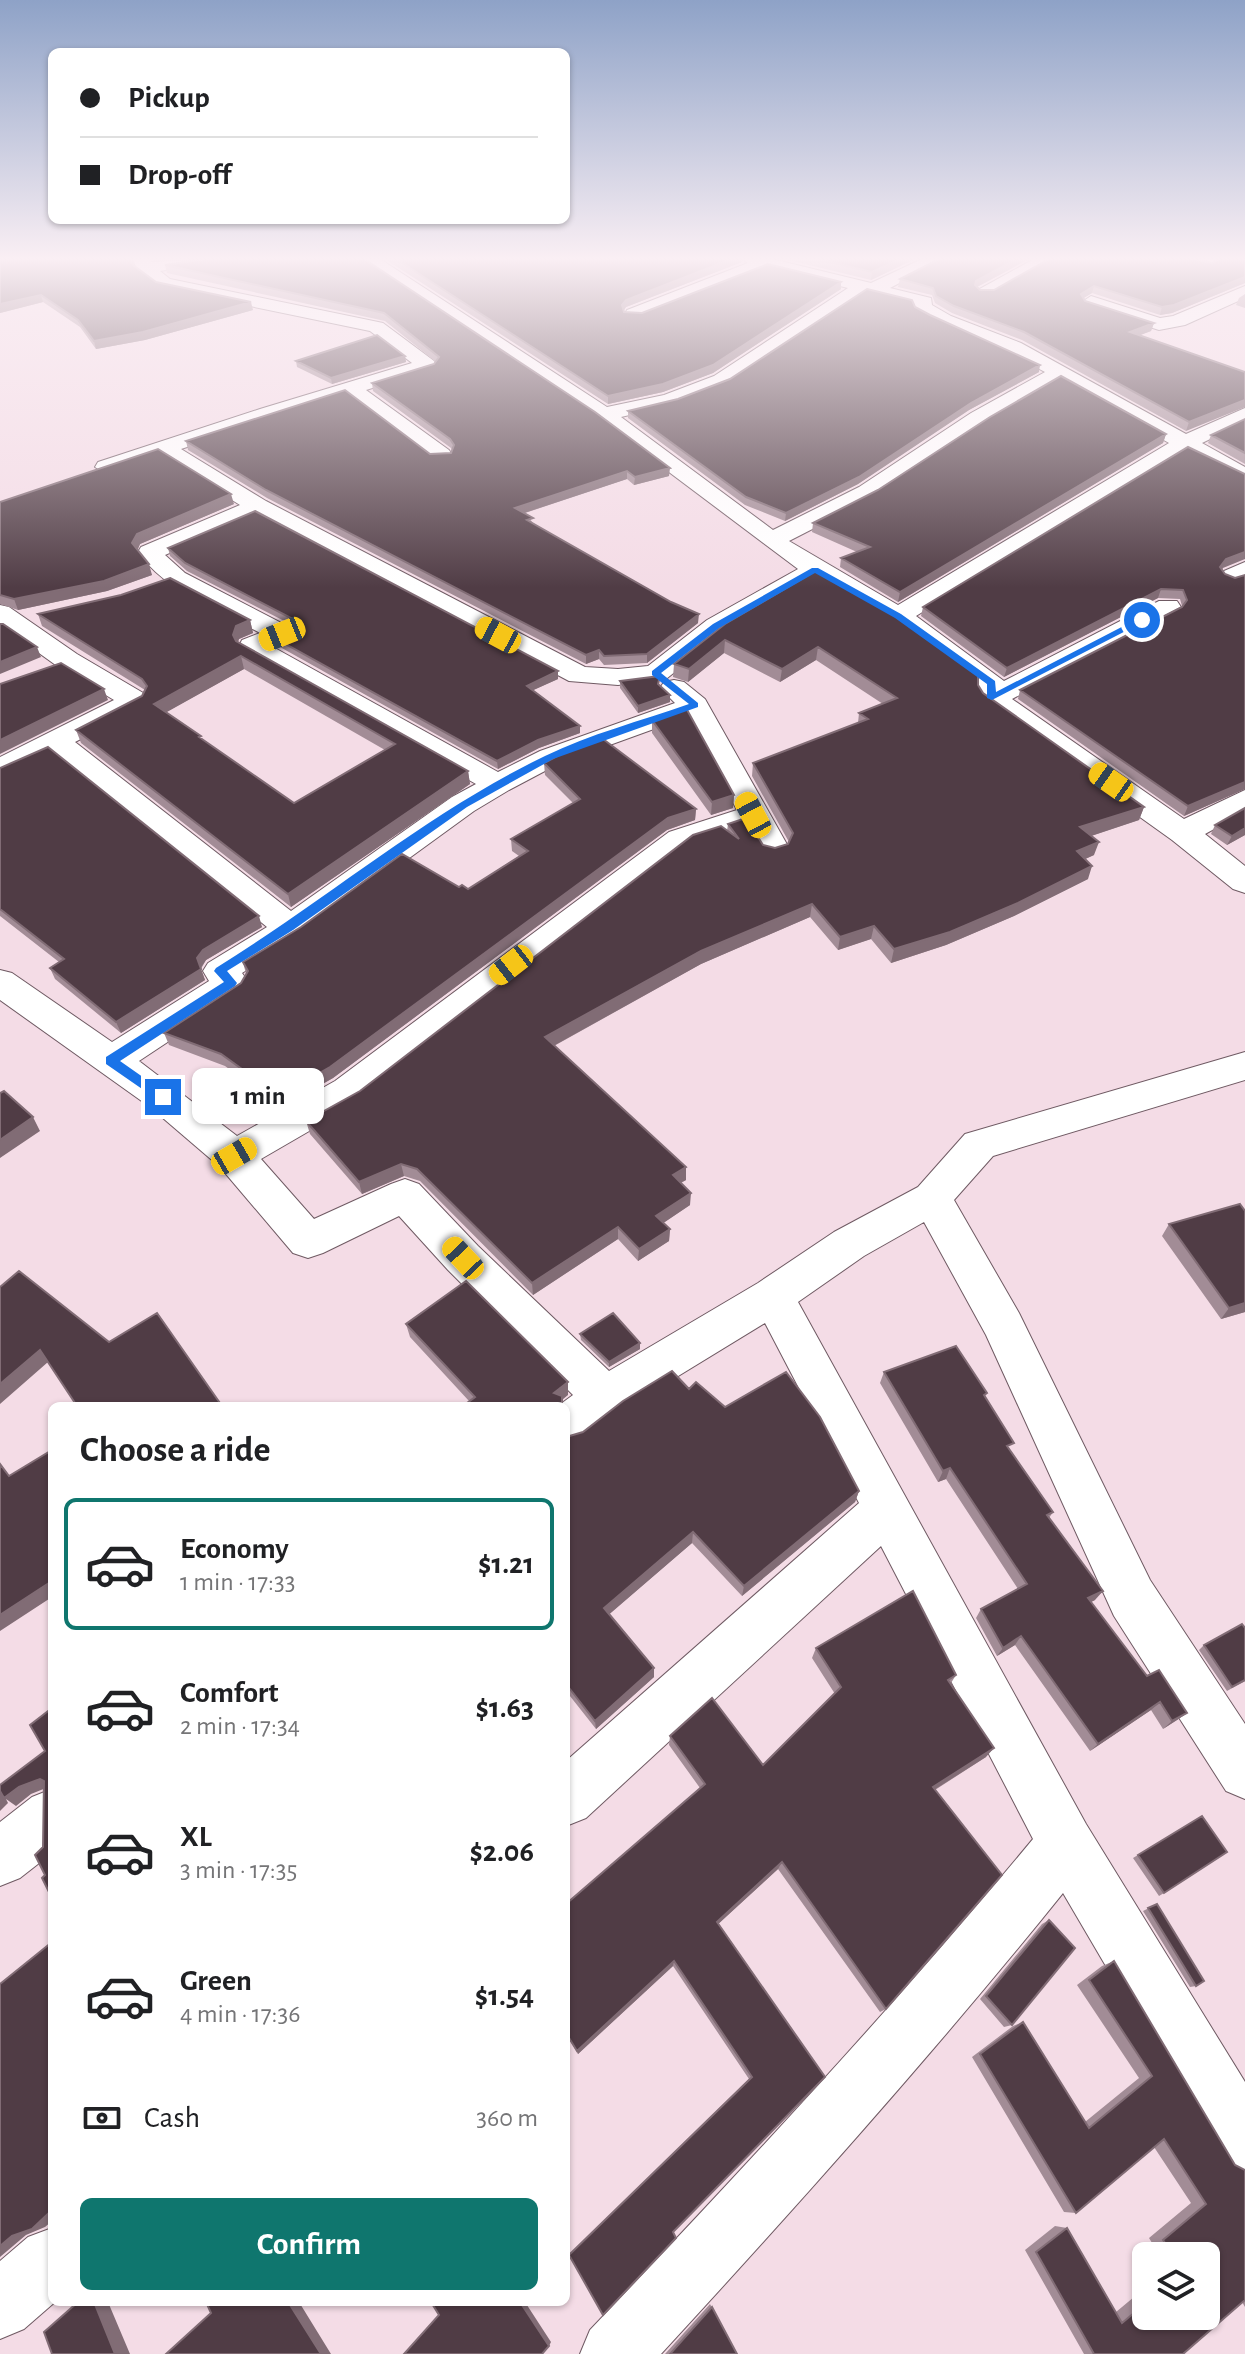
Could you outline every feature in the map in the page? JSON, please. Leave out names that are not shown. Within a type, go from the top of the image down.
[{"type":"street","points":[[89,473],[413,369]]},
{"type":"street","points":[[535,369],[604,414],[771,540],[898,616],[992,683],[992,698]]},
{"type":"street","points":[[604,414],[670,400],[721,380],[739,369]]},
{"type":"street","points":[[1054,369],[1245,476]]},
{"type":"street","points":[[771,540],[867,492],[979,418],[1060,372]]},
{"type":"street","points":[[349,387],[441,455]]},
{"type":"street","points":[[898,616],[1186,442],[1245,414]]},
{"type":"street","points":[[163,448],[258,506],[579,675],[618,677],[656,673],[716,626],[815,569]]},
{"type":"street","points":[[258,506],[150,552],[161,567],[164,583],[282,634],[252,646],[498,784]]},
{"type":"street","points":[[992,698],[1168,607]]},
{"type":"street","points":[[3,620],[51,616]]},
{"type":"street","points":[[0,769],[135,700],[3,620]]},
{"type":"street","points":[[40,671],[67,660]]},
{"type":"street","points":[[656,673],[695,705],[773,848]]},
{"type":"street","points":[[992,698],[1183,833],[1245,882]]},
{"type":"street","points":[[111,1061],[231,983],[220,971],[290,928],[463,804],[550,757],[695,705]]},
{"type":"street","points":[[55,741],[290,928]]},
{"type":"street","points":[[1183,833],[1245,799]]},
{"type":"street","points":[[234,1156],[348,1091],[680,839],[753,815]]},
{"type":"street","points":[[0,982],[163,1097],[234,1156],[308,1241],[405,1195],[463,1258],[605,1397]]},
{"type":"street","points":[[570,1424],[605,1397],[773,1296],[849,1244],[932,1198],[979,1145],[1245,1066]]},
{"type":"street","points":[[932,1198],[1004,1326],[1132,1598],[1245,1772]]},
{"type":"street","points":[[773,1296],[1066,1844],[1245,2141]]},
{"type":"street","points":[[570,1794],[886,1510]]},
{"type":"street","points":[[0,1858],[48,1820]]},
{"type":"street","points":[[614,2354],[774,2183],[951,1985],[1066,1844]]},
{"type":"street","points":[[0,2305],[48,2264]]},
{"type":"building","points":[[312,369],[362,369],[331,378]]},
{"type":"building","points":[[418,369],[530,369],[595,412],[670,468],[635,477],[627,471],[515,508],[533,518],[527,520],[671,602],[699,614],[647,654],[604,656],[599,650],[586,655],[266,490],[186,441],[345,390],[430,454],[451,453],[454,445],[450,439],[372,383]]},
{"type":"building","points":[[566,369],[703,369],[663,384],[608,396]]},
{"type":"building","points":[[745,369],[1033,369],[971,403],[859,477],[786,513],[746,497],[628,411],[678,399],[730,379]]},
{"type":"building","points":[[1092,369],[1236,369],[1245,372],[1245,400],[1189,422]]},
{"type":"building","points":[[1061,376],[1166,434],[900,592],[841,558],[870,547],[813,523],[878,490],[990,417]]},
{"type":"building","points":[[1245,419],[1245,453],[1211,435]]},
{"type":"building","points":[[1188,447],[1245,474],[1245,552],[1226,559],[1220,567],[1225,574],[1235,578],[1245,575],[1245,782],[1188,806],[1020,690],[1182,607],[1187,600],[1183,590],[1161,589],[1007,668],[923,607]]},
{"type":"building","points":[[158,449],[231,494],[137,534],[132,543],[149,564],[104,581],[14,599],[0,595],[0,502]]},
{"type":"building","points":[[255,511],[558,671],[527,686],[580,726],[538,740],[497,761],[278,640],[290,635],[296,628],[291,618],[185,563],[168,548]]},
{"type":"building","points":[[817,570],[890,612],[978,675],[978,685],[983,693],[1144,807],[1080,827],[1099,842],[1077,851],[1092,866],[950,932],[894,949],[874,926],[840,937],[812,904],[701,951],[545,1037],[686,1167],[673,1175],[691,1193],[656,1216],[670,1229],[639,1249],[618,1227],[532,1283],[417,1169],[401,1164],[359,1182],[306,1121],[360,1091],[693,835],[721,826],[739,839],[728,824],[746,818],[763,845],[775,848],[788,844],[793,833],[753,763],[868,719],[859,713],[897,698],[818,647],[782,669],[725,640],[689,669],[674,664],[725,624]]},
{"type":"building","points":[[170,578],[250,620],[236,626],[233,635],[236,641],[468,771],[288,894],[76,730],[142,696],[147,686],[142,679],[38,614],[121,595]],"holes":[[[241,656],[395,744],[294,803],[154,704]]]},
{"type":"building","points":[[0,624],[3,624],[37,647],[0,662]]},
{"type":"building","points":[[61,663],[104,689],[0,740],[0,684]]},
{"type":"building","points":[[660,676],[658,684],[670,695],[638,706],[620,681]]},
{"type":"building","points":[[686,708],[734,795],[712,802],[652,720]]},
{"type":"building","points":[[603,739],[696,809],[668,818],[330,1067],[279,1096],[221,1054],[164,1033],[241,983],[248,971],[243,962],[301,927],[402,854],[459,887],[462,885],[468,889],[528,851],[511,839],[580,799],[544,763]]},
{"type":"building","points":[[48,747],[259,916],[203,950],[197,958],[201,969],[116,1022],[50,968],[64,959],[0,909],[0,768]]},
{"type":"building","points":[[1245,808],[1245,828],[1232,836],[1215,825]]},
{"type":"building","points":[[4,1091],[33,1117],[0,1140],[0,1093]]},
{"type":"building","points":[[1240,1204],[1245,1211],[1245,1303],[1229,1308],[1169,1224]]},
{"type":"building","points":[[19,1271],[109,1342],[157,1313],[219,1402],[74,1402],[40,1350],[0,1384],[0,1287]]},
{"type":"building","points":[[466,1281],[568,1382],[554,1393],[562,1396],[562,1402],[468,1402],[475,1397],[406,1324]]},
{"type":"building","points":[[613,1313],[640,1343],[609,1362],[580,1334]]},
{"type":"building","points":[[956,1346],[987,1393],[984,1395],[1014,1443],[1007,1446],[1053,1512],[1047,1515],[1103,1591],[1088,1598],[1147,1676],[1159,1670],[1187,1713],[1172,1721],[1160,1702],[1098,1744],[1021,1636],[1003,1648],[981,1609],[1027,1584],[950,1468],[943,1471],[884,1372]]},
{"type":"building","points":[[672,1371],[689,1389],[696,1382],[725,1407],[786,1372],[820,1417],[859,1491],[744,1586],[693,1532],[604,1608],[654,1668],[595,1721],[570,1689],[570,1436],[583,1432],[623,1401]]},
{"type":"building","points":[[48,1452],[48,1584],[0,1615],[0,1464],[9,1476]]},
{"type":"building","points":[[913,1591],[956,1675],[948,1680],[994,1748],[933,1787],[1002,1875],[886,2009],[782,1862],[717,1922],[825,2077],[673,2232],[676,2238],[603,2315],[570,2254],[752,2077],[674,1961],[577,2051],[570,2040],[570,1901],[705,1784],[670,1736],[712,1698],[763,1765],[841,1687],[816,1648]]},
{"type":"building","points":[[1242,1624],[1245,1628],[1245,1680],[1232,1687],[1204,1645]]},
{"type":"building","points":[[48,1711],[48,1890],[42,1878],[45,1875],[35,1855],[43,1847],[44,1781],[40,1779],[19,1787],[4,1798],[0,1791],[0,1785],[45,1751],[30,1725]]},
{"type":"building","points":[[1202,1816],[1227,1852],[1164,1893],[1138,1855]]},
{"type":"building","points":[[1157,1904],[1204,1981],[1196,1986],[1148,1908]]},
{"type":"building","points":[[1049,1920],[1075,1948],[1012,2025],[986,1996]]},
{"type":"building","points":[[48,1945],[48,2214],[32,2229],[12,2236],[0,2246],[0,1984]]},
{"type":"building","points":[[1114,1961],[1235,2165],[1245,2170],[1245,2300],[1220,2322],[1220,2242],[1163,2240],[1206,2204],[1164,2139],[1076,2213],[980,2054],[1023,2022],[1089,2128],[1152,2076],[1089,1980]]},
{"type":"building","points":[[1067,2228],[1122,2323],[1132,2315],[1132,2330],[1211,2330],[1183,2354],[1094,2354],[1036,2252]]},
{"type":"building","points":[[73,2306],[96,2306],[115,2354],[52,2354],[44,2332]]},
{"type":"building","points":[[208,2306],[291,2306],[321,2354],[166,2354],[211,2313]]},
{"type":"building","points":[[433,2306],[523,2306],[549,2346],[542,2354],[404,2354],[439,2315]]},
{"type":"building","points":[[712,2307],[737,2354],[670,2354]]},
{"type":"route","points":[[163,1097],[111,1061],[231,983],[220,971],[290,928],[463,804],[550,757],[695,705],[656,673],[716,626],[815,569],[898,616],[992,683],[992,698],[1142,620]]}]
